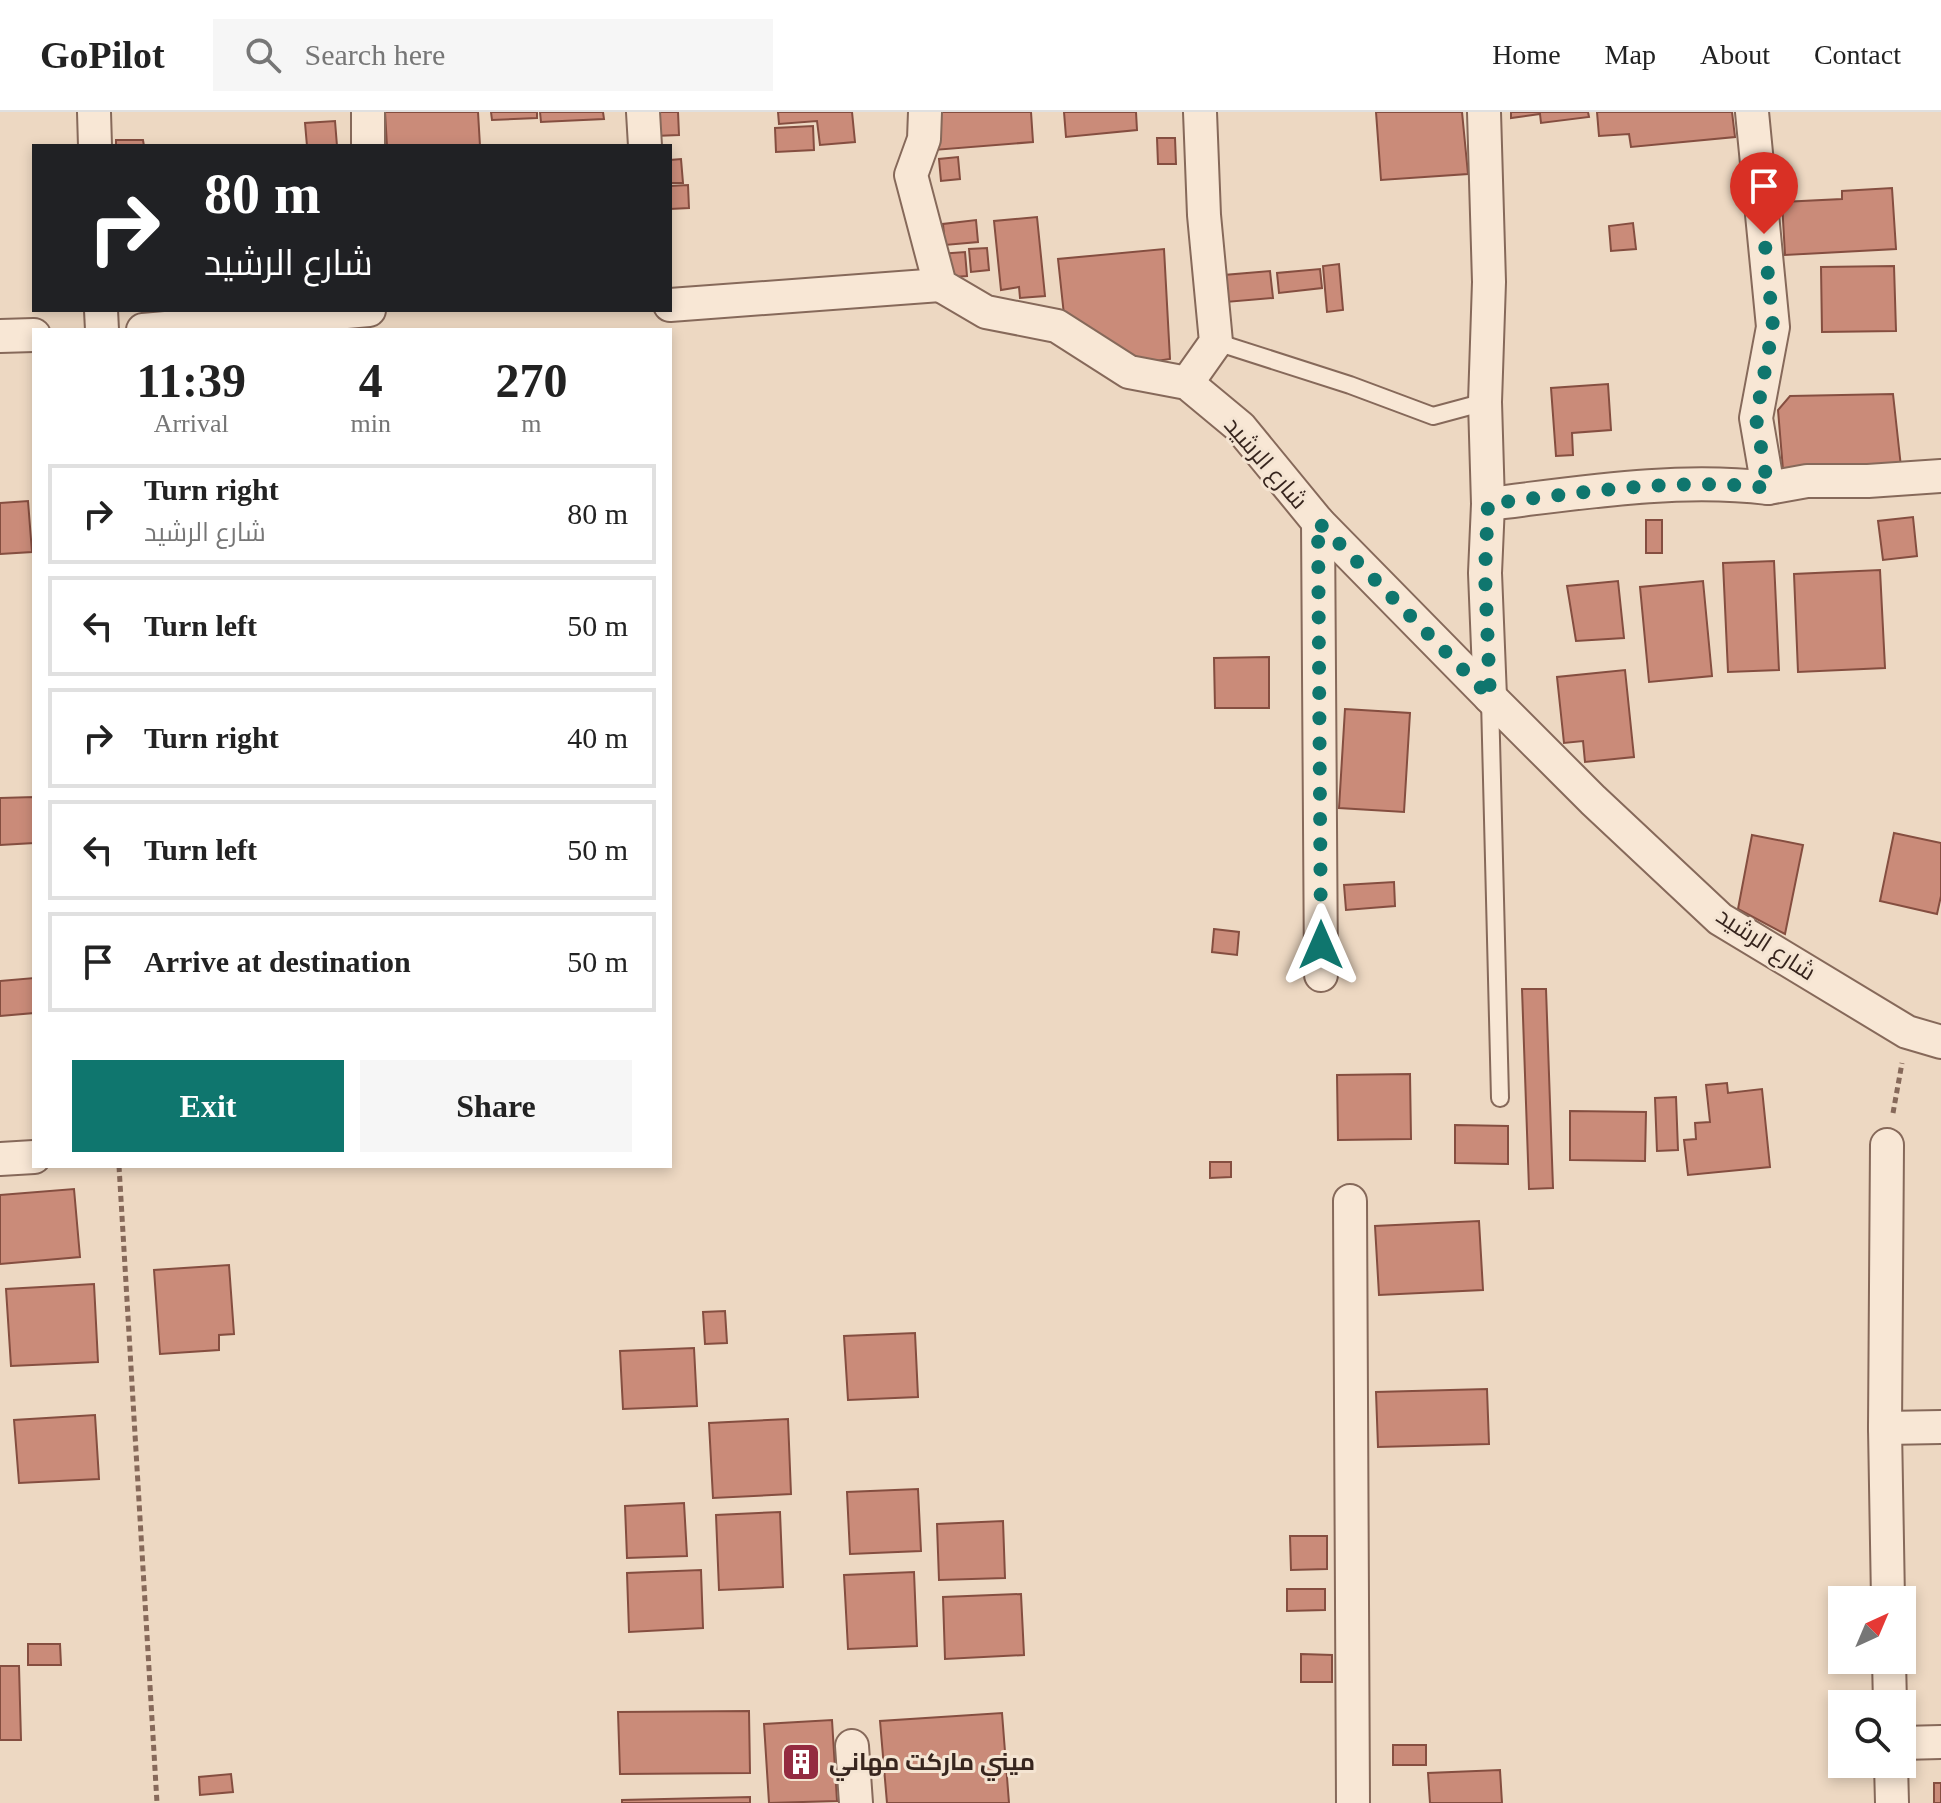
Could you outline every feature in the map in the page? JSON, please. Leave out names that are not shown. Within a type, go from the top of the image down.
[{"type":"street","points":[[94,112],[95,144]]},
{"type":"street","points":[[368,112],[368,144]]},
{"type":"street","points":[[643,112],[645,144]]},
{"type":"street","points":[[672,305],[940,285],[911,175],[924,139],[925,112]]},
{"type":"street","points":[[1187,383],[1216,342],[1204,215],[1200,112]]},
{"type":"street","points":[[1484,112],[1489,282],[1485,573],[1490,697]]},
{"type":"street","points":[[1752,112],[1773,327],[1756,418],[1768,488]]},
{"type":"street","name":"شارع الرشيد","points":[[940,285],[986,312],[1057,326],[1129,372],[1187,383],[1240,427],[1318,522],[1593,800],[1720,919],[1907,1032],[1941,1042]]},
{"type":"street","points":[[166,328],[346,312]]},
{"type":"street","points":[[0,336],[32,335]]},
{"type":"street","points":[[1488,504],[1615,489],[1734,484],[1768,488],[1807,481],[1941,476]]},
{"type":"street","points":[[1318,522],[1321,975]]},
{"type":"street","points":[[1887,1145],[1885,1428],[1888,1586]]},
{"type":"street","points":[[0,1159],[32,1157]]},
{"type":"street","points":[[1350,1201],[1353,1803]]},
{"type":"street","points":[[1885,1428],[1941,1427]]},
{"type":"street","points":[[1916,1743],[1941,1742]]},
{"type":"street","points":[[852,1746],[856,1803]]},
{"type":"street","points":[[1891,1778],[1892,1803]]},
{"type":"lane","points":[[1216,342],[1350,385],[1433,416],[1485,402]]},
{"type":"lane","points":[[1490,697],[1500,1098]]},
{"type":"path","points":[[1887,1145],[1907,1032]]},
{"type":"path","points":[[119,1168],[157,1803]]},
{"type":"building","points":[[385,112],[478,112],[480,144],[387,144]]},
{"type":"building","points":[[491,112],[537,112],[537,118],[492,120]]},
{"type":"building","points":[[540,112],[603,112],[604,119],[541,122]]},
{"type":"building","points":[[654,112],[678,112],[679,135],[655,136]]},
{"type":"building","points":[[778,112],[852,112],[855,142],[820,145],[817,121],[779,124]]},
{"type":"building","points":[[938,112],[1031,112],[1033,142],[934,150]]},
{"type":"building","points":[[1064,112],[1136,112],[1137,130],[1066,137]]},
{"type":"building","points":[[1376,112],[1462,112],[1468,174],[1381,180]]},
{"type":"building","points":[[1511,112],[1588,112],[1589,117],[1541,123],[1540,114],[1511,118]]},
{"type":"building","points":[[1597,112],[1732,112],[1735,137],[1631,147],[1629,134],[1599,136]]},
{"type":"building","points":[[335,121],[337,144],[307,144],[305,123]]},
{"type":"building","points":[[813,126],[814,150],[776,152],[775,128]]},
{"type":"building","points":[[1157,138],[1175,138],[1176,164],[1158,164]]},
{"type":"building","points":[[116,140],[143,140],[144,144],[116,144]]},
{"type":"building","points":[[958,157],[960,179],[941,181],[939,159]]},
{"type":"building","points":[[681,159],[683,183],[672,183],[672,160]]},
{"type":"building","points":[[688,185],[689,208],[672,209],[672,186]]},
{"type":"building","points":[[1892,188],[1896,249],[1785,255],[1782,202],[1842,199],[1842,191]]},
{"type":"building","points":[[1037,217],[1045,296],[1020,298],[1019,287],[1001,290],[994,221]]},
{"type":"building","points":[[976,220],[978,242],[945,245],[943,224]]},
{"type":"building","points":[[1633,223],[1636,249],[1611,251],[1609,226]]},
{"type":"building","points":[[987,248],[989,270],[971,272],[969,249]]},
{"type":"building","points":[[1164,249],[1170,359],[1136,364],[1064,315],[1058,259]]},
{"type":"building","points":[[965,252],[967,276],[941,278],[939,254]]},
{"type":"building","points":[[1339,264],[1343,310],[1327,312],[1323,266]]},
{"type":"building","points":[[1894,266],[1896,331],[1822,332],[1821,267]]},
{"type":"building","points":[[1320,269],[1322,288],[1279,293],[1277,273]]},
{"type":"building","points":[[1270,271],[1273,298],[1226,302],[1224,275]]},
{"type":"building","points":[[1608,384],[1611,430],[1572,433],[1573,455],[1556,456],[1551,388]]},
{"type":"building","points":[[1893,394],[1902,476],[1784,482],[1778,410],[1790,396]]},
{"type":"building","points":[[28,501],[32,552],[0,554],[0,503]]},
{"type":"building","points":[[1913,517],[1917,556],[1883,560],[1878,521]]},
{"type":"building","points":[[1646,520],[1662,520],[1662,553],[1646,553]]},
{"type":"building","points":[[1774,561],[1779,670],[1728,672],[1723,563]]},
{"type":"building","points":[[1880,570],[1885,668],[1798,672],[1794,574]]},
{"type":"building","points":[[1618,581],[1624,638],[1576,641],[1567,586]]},
{"type":"building","points":[[1703,581],[1712,676],[1649,682],[1640,587]]},
{"type":"building","points":[[1269,657],[1269,708],[1215,708],[1214,658]]},
{"type":"building","points":[[1625,670],[1634,757],[1585,762],[1583,741],[1564,743],[1557,677]]},
{"type":"building","points":[[1345,709],[1410,713],[1404,812],[1339,808]]},
{"type":"building","points":[[32,797],[32,843],[0,845],[0,798]]},
{"type":"building","points":[[1894,833],[1941,843],[1941,896],[1937,914],[1880,901]]},
{"type":"building","points":[[1752,835],[1803,845],[1785,934],[1738,909]]},
{"type":"building","points":[[1394,882],[1395,906],[1346,910],[1344,885]]},
{"type":"building","points":[[1214,929],[1239,932],[1237,955],[1212,952]]},
{"type":"building","points":[[32,978],[32,1013],[0,1016],[0,981]]},
{"type":"building","points":[[1522,989],[1546,989],[1553,1188],[1529,1189]]},
{"type":"building","points":[[1410,1074],[1411,1139],[1338,1140],[1337,1075]]},
{"type":"building","points":[[1727,1083],[1728,1093],[1762,1089],[1770,1167],[1688,1175],[1684,1140],[1696,1139],[1695,1123],[1710,1122],[1706,1085]]},
{"type":"building","points":[[1676,1097],[1678,1150],[1657,1151],[1655,1098]]},
{"type":"building","points":[[1570,1111],[1646,1112],[1645,1161],[1570,1160]]},
{"type":"building","points":[[1455,1125],[1508,1126],[1508,1164],[1455,1163]]},
{"type":"building","points":[[1210,1162],[1231,1162],[1231,1177],[1210,1178]]},
{"type":"building","points":[[74,1189],[80,1257],[0,1264],[0,1195]]},
{"type":"building","points":[[1479,1221],[1483,1290],[1379,1295],[1375,1226]]},
{"type":"building","points":[[229,1265],[234,1334],[219,1335],[219,1350],[160,1354],[154,1270]]},
{"type":"building","points":[[94,1284],[98,1362],[11,1366],[6,1289]]},
{"type":"building","points":[[725,1311],[727,1343],[705,1344],[703,1312]]},
{"type":"building","points":[[915,1333],[918,1397],[848,1400],[844,1336]]},
{"type":"building","points":[[694,1348],[697,1406],[623,1409],[620,1351]]},
{"type":"building","points":[[1487,1389],[1489,1444],[1378,1447],[1376,1392]]},
{"type":"building","points":[[95,1415],[99,1479],[19,1483],[14,1420]]},
{"type":"building","points":[[788,1419],[791,1494],[713,1498],[709,1423]]},
{"type":"building","points":[[918,1489],[921,1551],[850,1554],[847,1492]]},
{"type":"building","points":[[684,1503],[687,1556],[627,1558],[625,1506]]},
{"type":"building","points":[[780,1512],[783,1587],[719,1590],[716,1515]]},
{"type":"building","points":[[1003,1521],[1005,1578],[939,1580],[937,1524]]},
{"type":"building","points":[[1290,1536],[1327,1536],[1327,1569],[1291,1570]]},
{"type":"building","points":[[701,1570],[703,1628],[629,1632],[627,1573]]},
{"type":"building","points":[[914,1572],[917,1646],[848,1649],[844,1575]]},
{"type":"building","points":[[1287,1589],[1325,1589],[1325,1610],[1287,1611]]},
{"type":"building","points":[[1021,1594],[1024,1655],[945,1659],[943,1597]]},
{"type":"building","points":[[28,1644],[60,1644],[61,1665],[28,1665]]},
{"type":"building","points":[[1301,1654],[1332,1655],[1332,1682],[1301,1682]]},
{"type":"building","points":[[0,1666],[19,1666],[21,1740],[0,1740]]},
{"type":"building","points":[[749,1711],[750,1773],[620,1774],[618,1712]]},
{"type":"building","points":[[1002,1713],[1009,1803],[887,1803],[880,1721]]},
{"type":"building","name":"ميني ماركت مهاني","points":[[832,1720],[837,1801],[769,1803],[764,1724]]},
{"type":"building","points":[[1393,1745],[1426,1745],[1426,1765],[1393,1765]]},
{"type":"building","points":[[1500,1770],[1502,1803],[1430,1803],[1428,1773]]},
{"type":"building","points":[[231,1774],[233,1792],[200,1795],[199,1777]]},
{"type":"building","points":[[1934,1783],[1941,1783],[1941,1803],[1934,1803]]},
{"type":"building","points":[[750,1797],[750,1803],[622,1803],[622,1800]]},
{"type":"place","name":"ميني ماركت مهاني","points":[[801,1762]]},
{"type":"route","points":[[1321,945],[1318,522],[1490,697],[1485,573],[1488,504],[1615,489],[1734,484],[1768,488],[1756,418],[1773,327],[1764,234]]}]
